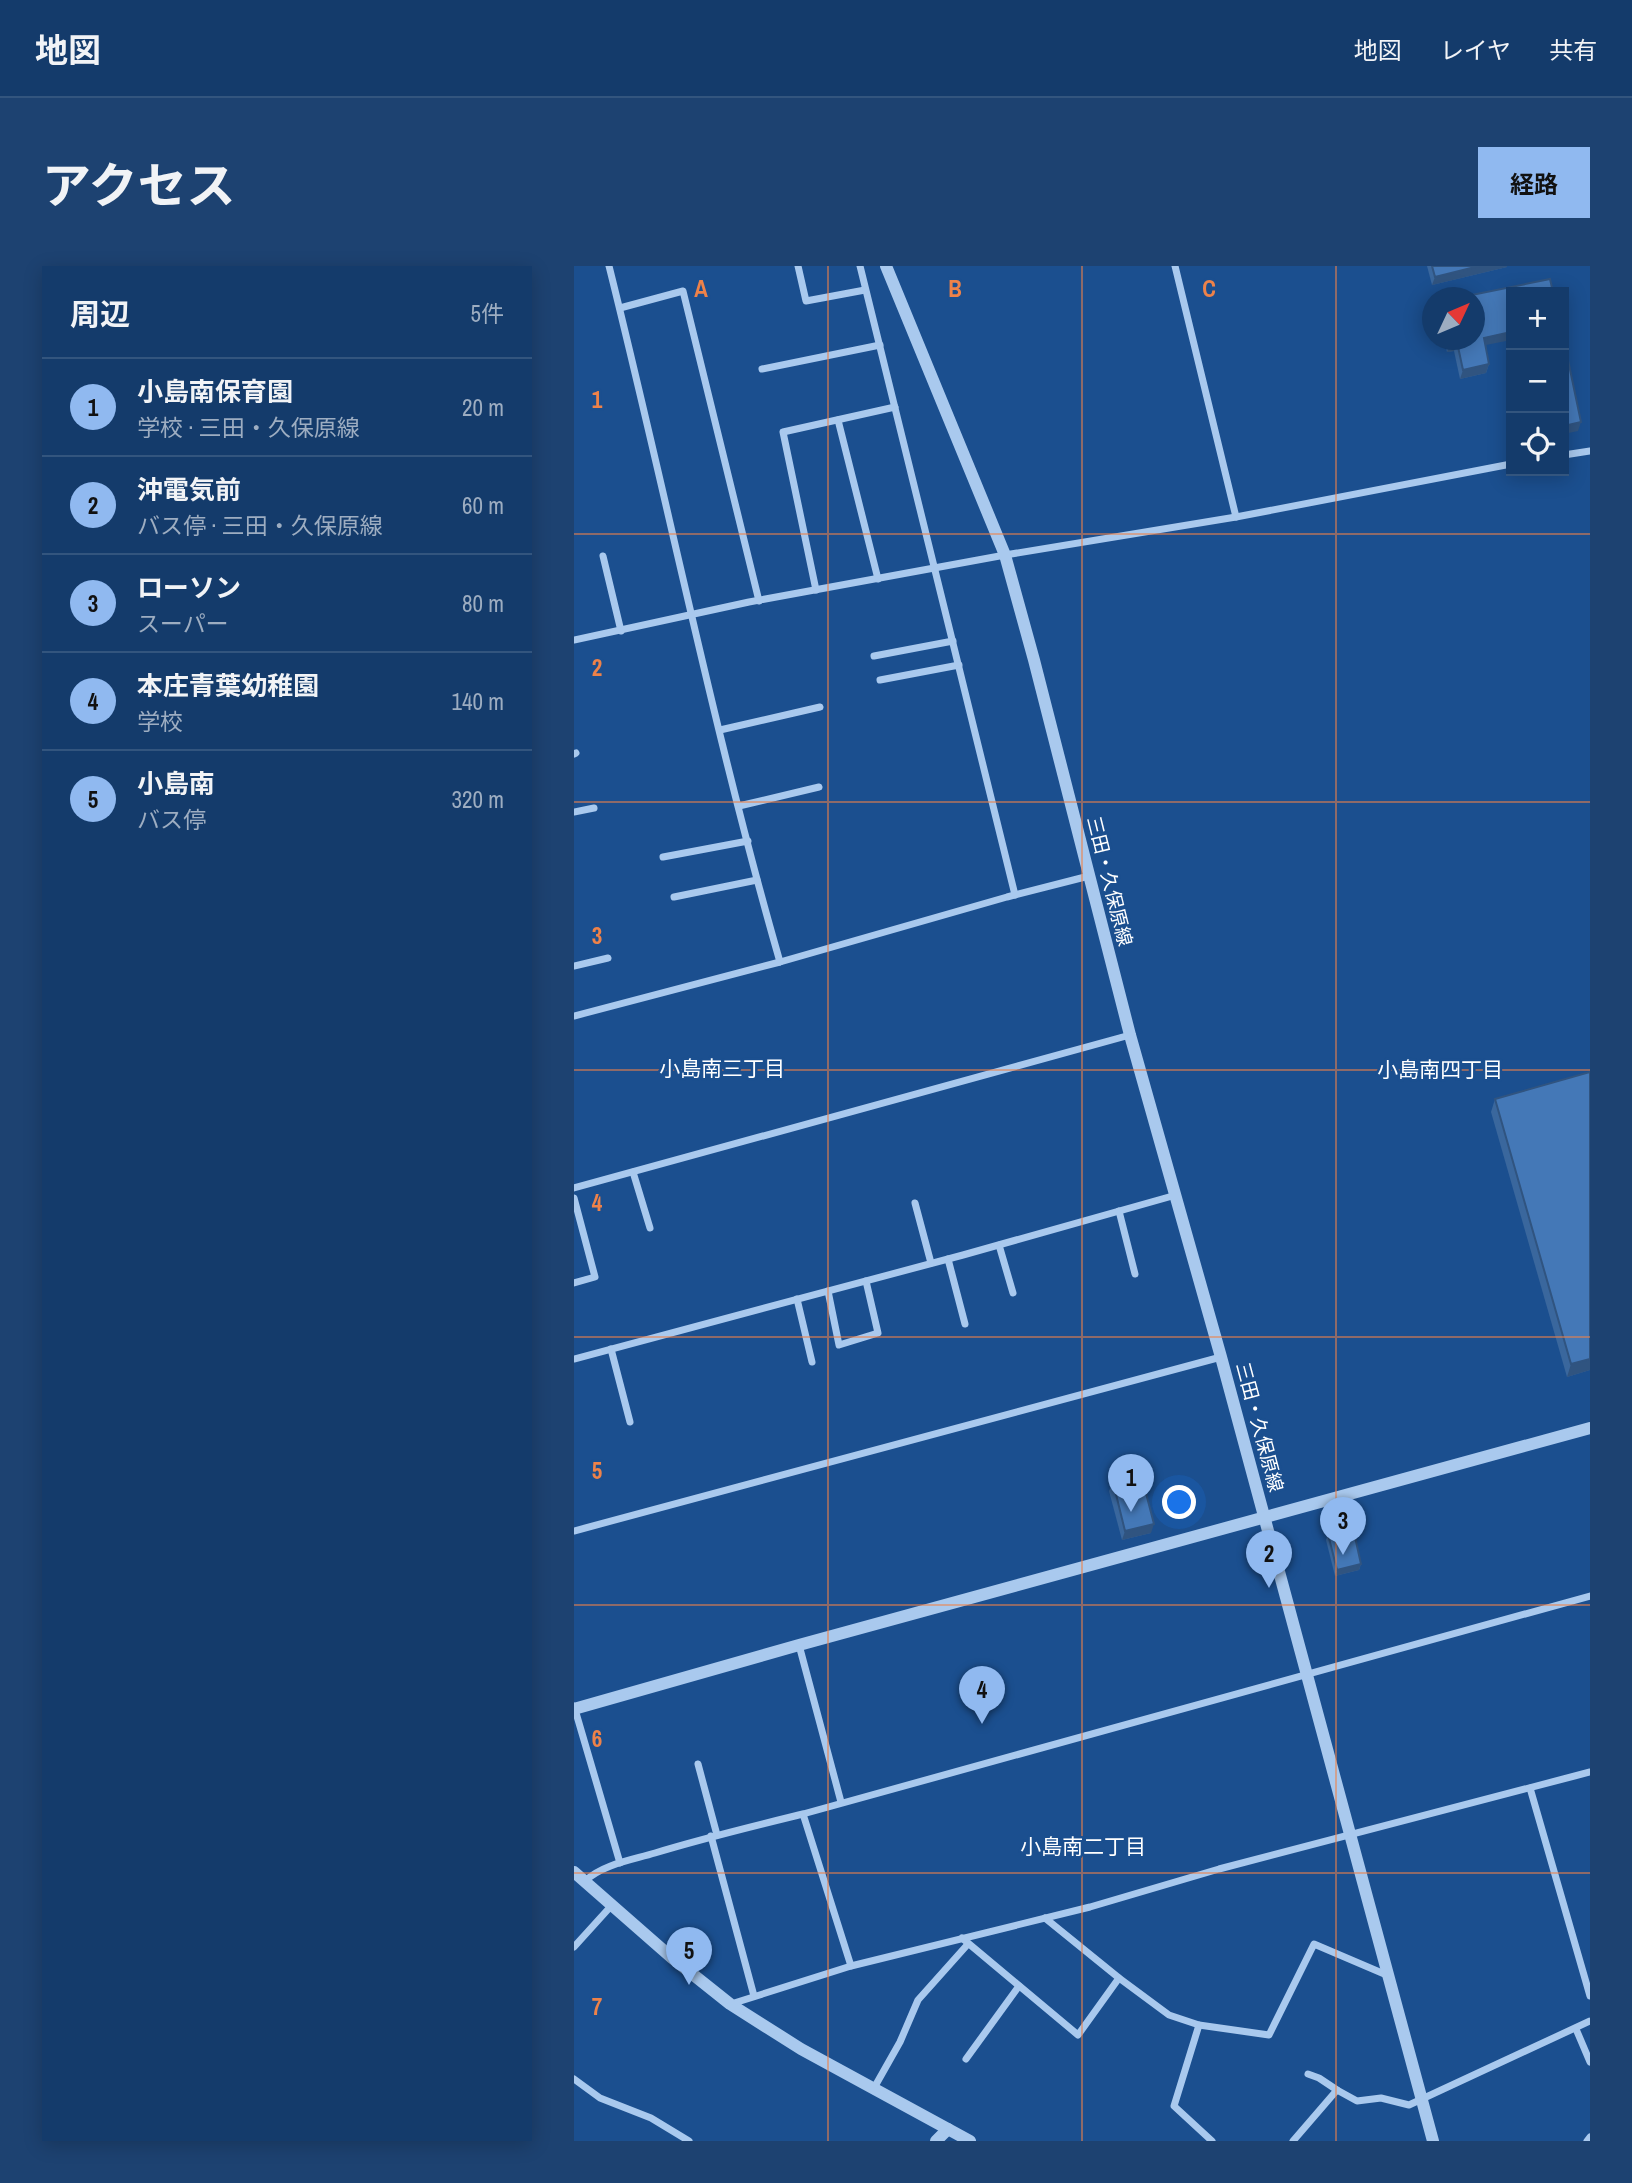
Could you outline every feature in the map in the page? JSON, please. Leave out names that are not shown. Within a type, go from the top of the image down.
[{"type":"street","points":[[610,266],[690,616],[780,962]]},
{"type":"street","points":[[798,266],[806,301],[865,290]]},
{"type":"street","points":[[860,266],[1016,895]]},
{"type":"street","name":"三田・久保原線","points":[[886,266],[1005,555],[1130,1035],[1221,1357],[1433,2141]]},
{"type":"street","points":[[1175,266],[1236,517]]},
{"type":"street","points":[[620,307],[683,291],[759,601]]},
{"type":"street","points":[[762,369],[880,345]]},
{"type":"street","points":[[816,590],[783,432],[895,407]]},
{"type":"street","points":[[838,420],[878,579]]},
{"type":"street","points":[[1569,454],[1590,451]]},
{"type":"street","points":[[574,640],[816,590],[1005,555],[1236,517],[1506,465]]},
{"type":"street","points":[[603,556],[621,631]]},
{"type":"street","points":[[874,656],[953,640]]},
{"type":"street","points":[[880,680],[959,665]]},
{"type":"street","points":[[720,730],[820,707]]},
{"type":"street","points":[[739,806],[819,787]]},
{"type":"street","points":[[574,813],[594,808]]},
{"type":"street","points":[[663,857],[748,841]]},
{"type":"street","points":[[574,1016],[1089,876]]},
{"type":"street","points":[[674,897],[757,880]]},
{"type":"street","points":[[574,966],[608,958]]},
{"type":"street","points":[[574,1188],[1130,1035]]},
{"type":"street","points":[[633,1172],[650,1228]]},
{"type":"street","points":[[574,1359],[1176,1195]]},
{"type":"street","points":[[574,1198],[596,1277],[574,1283]]},
{"type":"street","points":[[915,1203],[931,1263]]},
{"type":"street","points":[[1119,1211],[1135,1274]]},
{"type":"street","points":[[999,1245],[1013,1293]]},
{"type":"street","points":[[948,1259],[965,1324]]},
{"type":"street","points":[[828,1291],[839,1345],[878,1333],[866,1281]]},
{"type":"street","points":[[797,1299],[812,1362]]},
{"type":"street","points":[[611,1349],[630,1422]]},
{"type":"street","points":[[574,1531],[1221,1357]]},
{"type":"street","points":[[621,1863],[574,1708],[1590,1428]]},
{"type":"street","points":[[585,1881],[594,1873],[621,1863],[714,1836],[803,1814],[1590,1596]]},
{"type":"street","points":[[799,1645],[841,1802]]},
{"type":"street","points":[[698,1764],[754,1996]]},
{"type":"street","points":[[730,2004],[851,1966],[965,1941],[1590,1772]]},
{"type":"street","points":[[1530,1788],[1590,1996]]},
{"type":"street","points":[[803,1814],[851,1966]]},
{"type":"street","points":[[574,1872],[670,1957],[730,2004],[789,2042],[970,2141]]},
{"type":"street","points":[[574,1947],[612,1905]]},
{"type":"street","points":[[1045,1918],[1169,2015],[1199,2025],[1269,2035],[1314,1944],[1389,1976]]},
{"type":"street","points":[[965,1941],[1078,2035],[1119,1978]]},
{"type":"street","points":[[874,2088],[900,2042],[918,2000],[965,1941]]},
{"type":"street","points":[[966,2059],[1019,1986]]},
{"type":"street","points":[[1308,2074],[1357,2101],[1381,2098],[1409,2105],[1590,2021]]},
{"type":"street","points":[[1199,2025],[1174,2106],[1212,2141]]},
{"type":"street","points":[[1576,2029],[1590,2062]]},
{"type":"street","points":[[574,2079],[600,2098],[651,2118],[690,2141]]},
{"type":"street","points":[[1293,2141],[1337,2090]]},
{"type":"street","points":[[936,2141],[948,2129]]},
{"type":"building","points":[[1432,266],[1479,266],[1435,277]]},
{"type":"building","points":[[1550,279],[1552,287],[1511,287]]},
{"type":"building","points":[[1506,288],[1506,333],[1485,338],[1485,292]]},
{"type":"building","points":[[1485,343],[1489,364],[1463,370],[1459,350],[1485,350]]},
{"type":"building","points":[[1569,365],[1581,422],[1569,425]]},
{"type":"building","points":[[1590,1072],[1590,1359],[1571,1364],[1495,1099]]},
{"type":"building","points":[[1141,1474],[1154,1524],[1125,1531],[1113,1482]]},
{"type":"building","points":[[1353,1528],[1361,1564],[1337,1570],[1328,1534]]},
{"type":"place","name":"小島南保育園","points":[[1131,1512]]},
{"type":"place","name":"ローソン","points":[[1343,1555]]},
{"type":"place","name":"沖電気前","points":[[1269,1588]]},
{"type":"place","name":"本庄青葉幼稚園","points":[[982,1724]]},
{"type":"place","name":"小島南","points":[[689,1985]]},
{"type":"district","name":"小島南三丁目","points":[[722,1069]]},
{"type":"district","name":"小島南四丁目","points":[[1440,1070]]},
{"type":"district","name":"小島南二丁目","points":[[1083,1847]]}]
